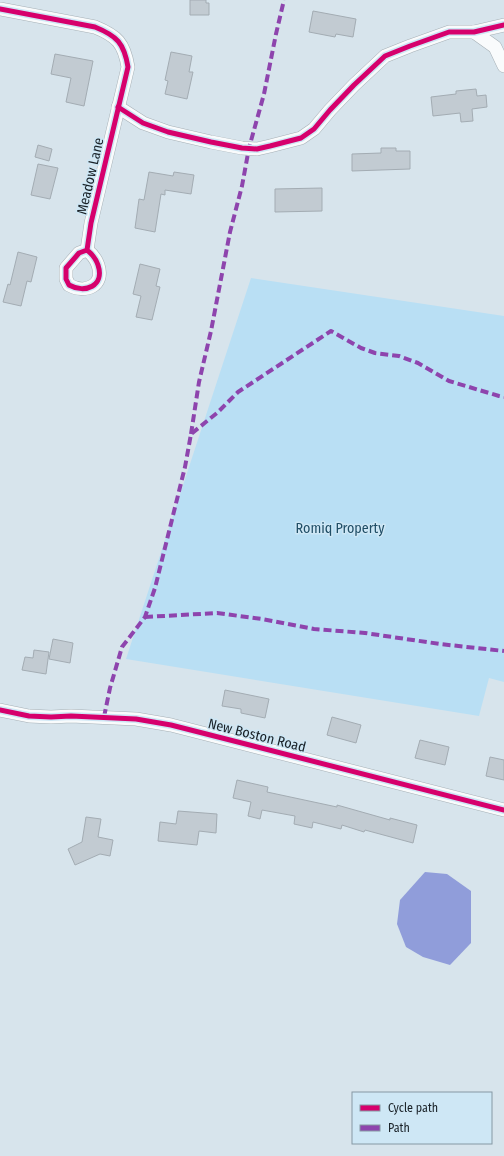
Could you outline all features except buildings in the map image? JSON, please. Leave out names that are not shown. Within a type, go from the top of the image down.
[{"type":"street","name":"Meadow Lane","points":[[0,9],[95,27],[106,31],[120,42],[126,54],[128,67],[91,223],[87,250]]},
{"type":"street","points":[[118,107],[143,123],[168,132],[242,148],[257,149],[301,138],[314,129],[334,105],[385,56],[449,32],[474,32],[504,25]]},
{"type":"street","points":[[474,32],[495,47],[504,66]]},
{"type":"street","name":"New Boston Road","points":[[0,710],[29,716],[136,719],[171,725],[504,810]]},
{"type":"green space","name":"Romiq Property","points":[[251,278],[504,316],[504,682],[489,678],[479,716],[126,659]]},
{"type":"water","points":[[425,872],[447,874],[471,891],[471,943],[450,965],[423,957],[406,947],[397,924],[400,900]]},
{"type":"marked path","points":[[191,434],[199,382],[211,331],[230,232],[242,186],[249,148],[264,94],[284,0]]},
{"type":"marked path","points":[[104,717],[110,688],[122,647],[145,617],[155,588],[185,467],[191,434],[217,413],[238,392],[331,331],[361,348],[375,353],[399,356],[418,363],[449,381],[504,397]]},
{"type":"marked path","points":[[145,617],[217,613],[262,619],[314,629],[365,633],[440,644],[504,651]]},
{"type":"cycle path","points":[[0,9],[95,27],[114,37],[122,46],[128,67],[91,223],[87,250],[79,253],[66,268],[66,279],[69,285],[75,288],[81,289],[92,286],[99,278],[98,265],[94,257],[87,250]]},
{"type":"cycle path","points":[[118,107],[143,123],[168,132],[242,148],[257,149],[301,138],[314,129],[354,85],[385,56],[449,32],[474,32],[504,25]]},
{"type":"cycle path","points":[[0,710],[29,716],[136,719],[171,725],[504,810]]}]
